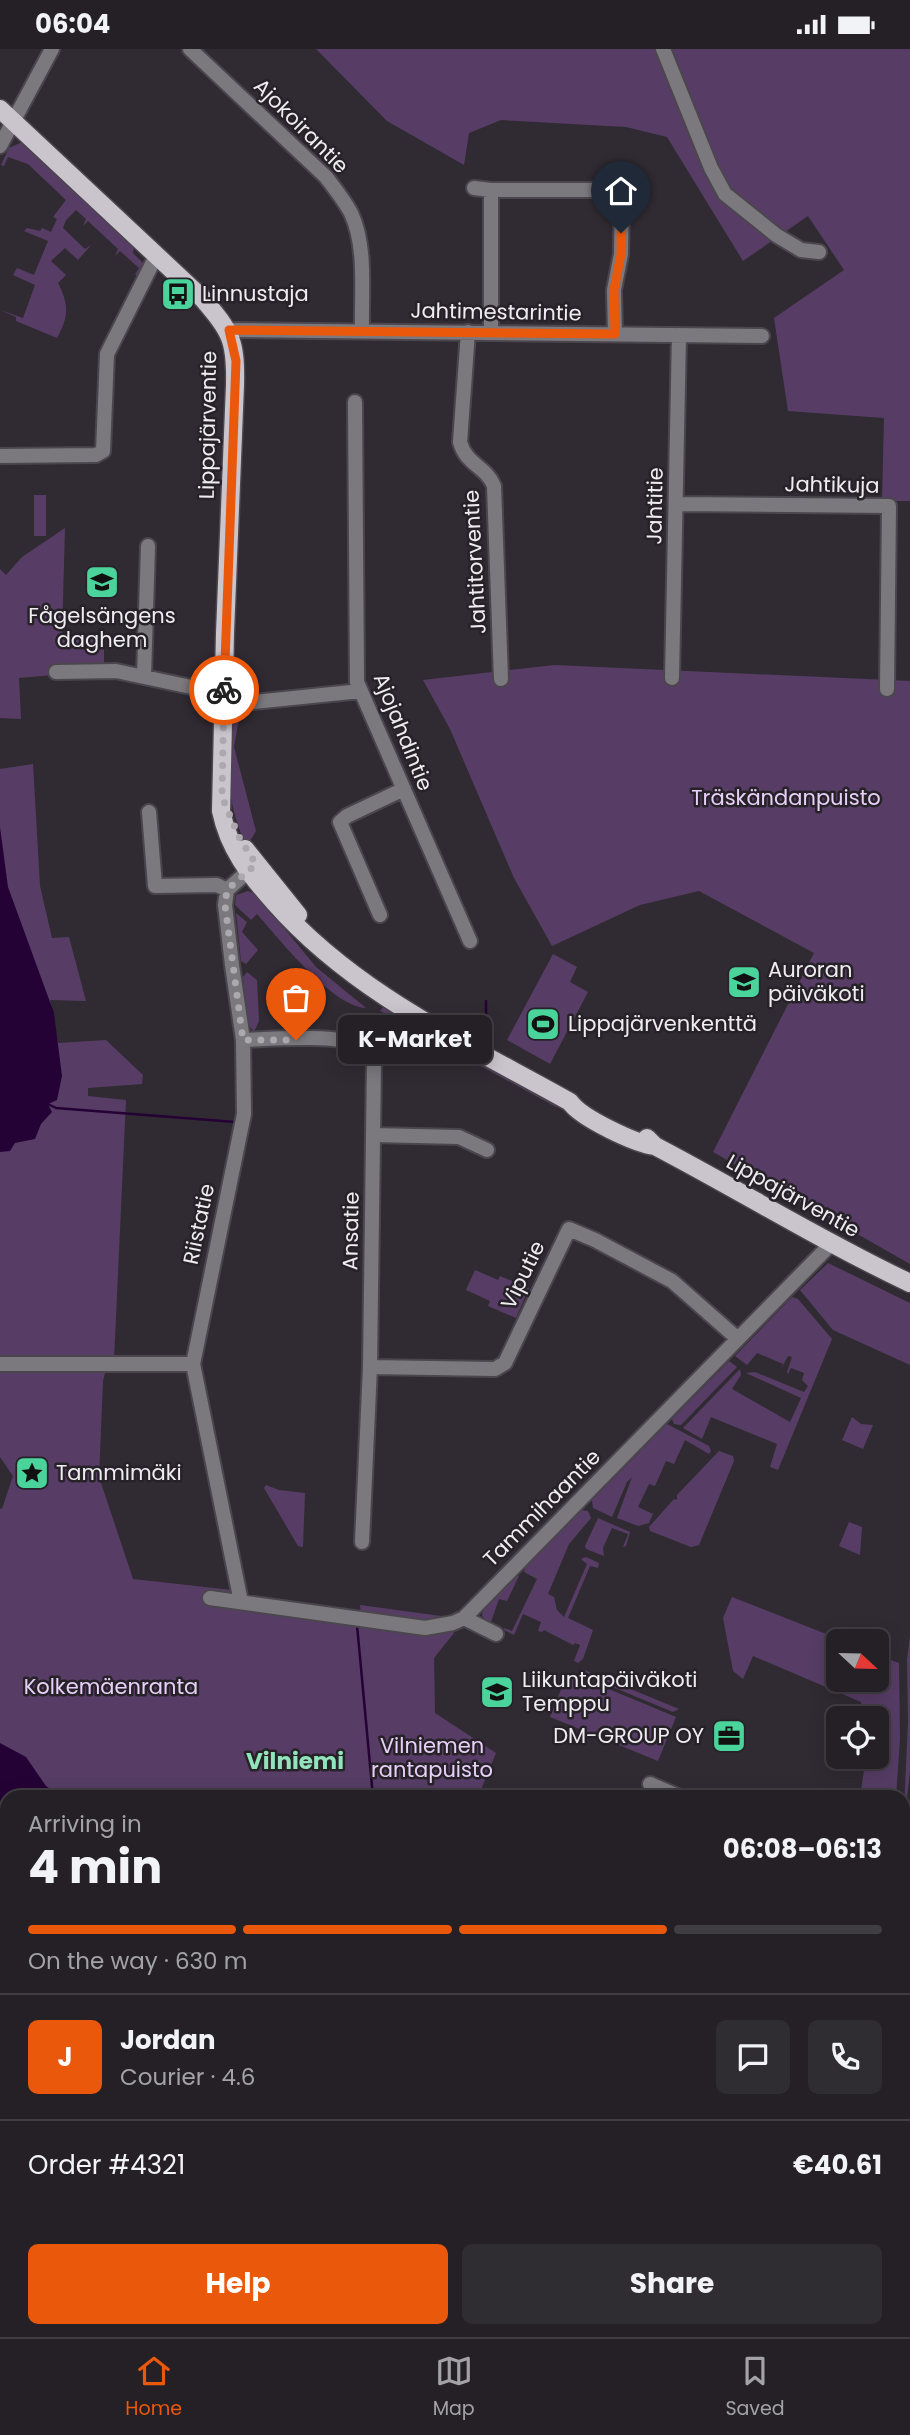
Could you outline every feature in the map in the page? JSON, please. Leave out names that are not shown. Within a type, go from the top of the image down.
[{"type":"main road","name":"Lippajärventie","points":[[6,115],[203,299],[229,330],[236,361],[222,797],[252,868],[292,905],[318,947],[383,998],[570,1102],[575,1109],[643,1145],[655,1146],[831,1244],[910,1283]]},
{"type":"street","points":[[0,146],[6,115],[52,49]]},
{"type":"street","name":"Ajokoirantie","points":[[190,49],[326,177],[344,200],[352,215],[360,243],[362,331]]},
{"type":"street","points":[[663,49],[711,167],[725,194],[784,240],[801,250],[819,251]]},
{"type":"street","points":[[474,188],[622,190],[621,254],[614,290],[615,334]]},
{"type":"street","points":[[491,333],[492,190]]},
{"type":"street","points":[[0,456],[96,455],[103,451],[107,354],[156,256]]},
{"type":"street","name":"Jahtimestarintie","points":[[229,330],[762,336]]},
{"type":"street","name":"Jahtitorventie","points":[[468,333],[460,442],[463,456],[491,478],[494,486],[501,679]]},
{"type":"street","name":"Jahtitie","points":[[672,678],[679,335]]},
{"type":"street","name":"Ajojahdintie","points":[[355,402],[356,674],[470,941]]},
{"type":"street","name":"Jahtikuja","points":[[676,504],[889,506],[887,689]]},
{"type":"street","points":[[144,676],[148,546]]},
{"type":"street","points":[[56,672],[104,670],[144,676],[224,700],[361,691]]},
{"type":"street","points":[[380,915],[340,822],[347,816],[404,789]]},
{"type":"street","points":[[149,812],[155,885],[217,885],[227,890],[252,868]]},
{"type":"street","name":"Riistatie","points":[[227,890],[225,905],[243,1040],[244,1114],[192,1364],[240,1602]]},
{"type":"street","name":"Ansatie","points":[[243,1040],[337,1040],[357,1043],[368,1050],[374,1060],[370,1367],[362,1542]]},
{"type":"street","points":[[373,1135],[459,1137],[487,1150]]},
{"type":"street","name":"Viputie","points":[[370,1367],[495,1369],[505,1363],[569,1229],[672,1281],[738,1339]]},
{"type":"street","name":"Tammihaantie","points":[[464,1618],[831,1244]]},
{"type":"street","points":[[0,1364],[192,1364]]},
{"type":"street","points":[[210,1598],[425,1628],[453,1623],[464,1618],[496,1634]]},
{"type":"street","points":[[650,1784],[664,1790]]},
{"type":"green space","points":[[316,49],[910,49],[910,501],[882,501],[884,418],[788,411],[774,318],[844,270],[808,216],[743,261],[667,137],[626,127],[501,120],[469,133],[464,165],[387,121]]},
{"type":"green space","points":[[22,142],[134,247],[133,253],[143,263],[138,276],[135,274],[139,268],[120,251],[115,256],[118,249],[88,221],[83,226],[86,219],[76,210],[66,220],[63,228],[85,249],[91,245],[78,260],[65,248],[51,261],[66,275],[58,283],[66,311],[57,338],[16,321],[16,317],[0,310],[23,318],[35,285],[13,275],[17,268],[34,275],[48,241],[24,231],[27,228],[40,231],[42,228],[51,232],[57,219],[53,217],[66,200],[28,164],[8,157],[4,166],[1,165],[9,148]]},
{"type":"green space","points":[[34,495],[46,495],[46,536],[34,536]]},
{"type":"green space","points":[[65,528],[62,635],[104,638],[104,664],[60,666],[53,675],[19,678],[21,719],[0,718],[0,569],[6,575],[22,557]]},
{"type":"green space","name":"Träskändanpuisto","points":[[554,665],[910,681],[910,1264],[713,1152],[814,953],[699,891],[640,905],[552,946],[514,878],[450,729],[423,680]]},
{"type":"green space","points":[[237,710],[238,724],[234,747],[256,831],[247,846],[231,798],[231,715]]},
{"type":"green space","points":[[33,764],[40,886],[52,938],[69,937],[86,1001],[50,1000],[58,1043],[106,1040],[143,1075],[142,1084],[88,1088],[88,1096],[126,1100],[114,1360],[0,1359],[0,769]]},
{"type":"green space","points":[[248,891],[256,894],[316,967],[366,1008],[353,1005],[338,996],[307,970],[257,914],[251,920],[235,905],[236,895]]},
{"type":"green space","points":[[236,913],[247,922],[242,932],[258,950],[246,964],[241,961]]},
{"type":"green space","name":"Lippajärvenkenttä","points":[[553,954],[577,967],[570,982],[588,992],[550,1064],[507,1040]]},
{"type":"green space","points":[[247,972],[257,980],[259,1021],[254,1032],[248,1024],[243,977]]},
{"type":"green space","points":[[384,1006],[559,1103],[556,1107],[380,1011]]},
{"type":"green space","points":[[828,1263],[910,1303],[910,1365],[833,1330],[800,1290]]},
{"type":"green space","points":[[475,1270],[498,1280],[500,1276],[529,1288],[516,1318],[488,1306],[490,1301],[466,1290]]},
{"type":"green space","points":[[792,1297],[798,1299],[832,1339],[778,1470],[770,1467],[777,1444],[711,1417],[702,1439],[683,1428],[740,1369],[741,1375],[732,1389],[790,1422],[801,1398],[746,1373],[755,1372],[804,1392],[808,1386],[802,1380],[804,1373],[791,1368],[788,1374],[787,1372],[792,1357],[788,1356],[781,1369],[783,1364],[757,1353],[747,1365],[735,1356]]},
{"type":"green space","points":[[729,1361],[737,1367],[681,1425],[674,1424],[672,1419]]},
{"type":"green space","name":"Kolkemäenranta","points":[[0,1369],[106,1369],[103,1381],[99,1477],[133,1579],[232,1590],[230,1595],[433,1633],[452,1630],[454,1633],[434,1658],[435,1713],[496,1753],[481,1790],[0,1790],[0,1508],[2,1509],[13,1476],[0,1457]]},
{"type":"green space","points":[[852,1417],[861,1424],[873,1425],[863,1449],[842,1440]]},
{"type":"green space","points":[[667,1424],[709,1446],[711,1451],[709,1454],[685,1440],[674,1464],[666,1461],[655,1486],[649,1484],[638,1507],[653,1514],[649,1523],[638,1526],[617,1518],[632,1477],[627,1482],[612,1517],[593,1508],[592,1500]]},
{"type":"green space","points":[[719,1451],[733,1456],[734,1461],[699,1545],[691,1547],[650,1531],[649,1527],[674,1499],[677,1500],[677,1495]]},
{"type":"green space","points":[[266,1485],[279,1490],[305,1493],[303,1547],[298,1546],[264,1488]]},
{"type":"green space","points":[[582,1510],[588,1511],[591,1518],[569,1544],[548,1594],[554,1597],[557,1610],[564,1617],[587,1564],[581,1559],[586,1557],[599,1563],[598,1568],[590,1566],[568,1618],[593,1630],[583,1659],[578,1663],[574,1661],[580,1645],[573,1645],[544,1630],[538,1631],[541,1622],[523,1614],[514,1635],[504,1628],[512,1631],[537,1579],[524,1572],[526,1565]]},
{"type":"green space","points":[[598,1518],[630,1532],[626,1546],[623,1547],[628,1534],[612,1528],[603,1548],[604,1556],[586,1549]]},
{"type":"green space","points":[[849,1522],[862,1527],[860,1555],[839,1546]]},
{"type":"green space","points":[[516,1575],[519,1576],[507,1601],[499,1599],[491,1622],[488,1622],[482,1616],[483,1609]]},
{"type":"green space","points":[[732,1597],[826,1634],[826,1687],[753,1656],[743,1679],[733,1671],[723,1618]]},
{"type":"green space","points":[[360,1605],[445,1618],[437,1624],[361,1615]]},
{"type":"green space","points":[[910,1636],[910,1771],[908,1790],[905,1790],[908,1722],[907,1660]]},
{"type":"green space","points":[[889,1659],[899,1663],[900,1739],[896,1790],[861,1790],[864,1769],[889,1769],[889,1706],[862,1706],[861,1702],[838,1692],[889,1692]]},
{"type":"green space","points":[[582,1669],[679,1709],[673,1712],[581,1674]]},
{"type":"green space","points":[[568,1672],[676,1717],[658,1761],[550,1717]]},
{"type":"shaded area","points":[[0,827],[8,887],[54,1013],[62,1076],[57,1100],[48,1104],[52,1112],[41,1124],[35,1139],[15,1143],[10,1151],[0,1152]]},
{"type":"shaded area","points":[[0,1743],[26,1757],[46,1786],[52,1790],[0,1790]]},
{"type":"waterway","points":[[486,1001],[486,1024]]},
{"type":"waterway","points":[[48,1104],[56,1108],[235,1122]]},
{"type":"waterway","points":[[357,1625],[372,1790]]},
{"type":"way so far","points":[[224,690],[222,797],[240,839],[256,864],[227,890],[225,905],[243,1040],[296,1040]]},
{"type":"place","name":"Linnustaja","points":[[178,294]]},
{"type":"place","name":"Fågelsängens daghem","points":[[102,582]]},
{"type":"place","name":"Auroran päiväkoti","points":[[744,982]]},
{"type":"place","name":"Lippajärvenkenttä","points":[[543,1024]]},
{"type":"place","name":"K-Market","points":[[296,1040]]},
{"type":"place","name":"Tammimäki","points":[[32,1473]]},
{"type":"place","name":"Liikuntapäiväkoti Temppu","points":[[497,1692]]},
{"type":"place","name":"DM-GROUP OY","points":[[729,1736]]},
{"type":"district","name":"Vilniemi","points":[[295,1761]]},
{"type":"route","points":[[224,690],[236,385],[236,361],[229,330],[615,334],[614,290],[621,254],[621,233]]},
{"type":"park label","name":"Vilniemen rantapuisto","points":[[432,1758]]}]
